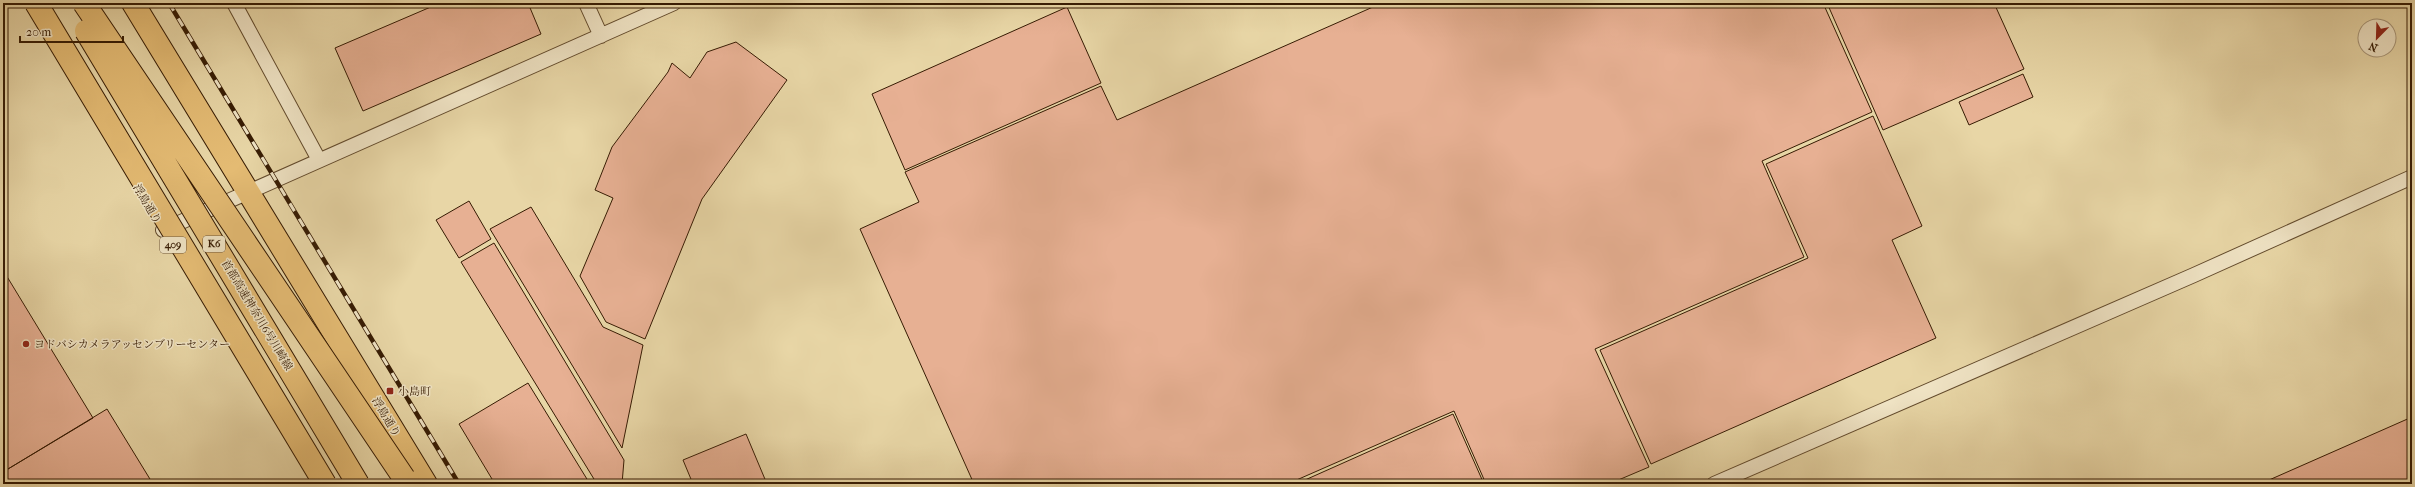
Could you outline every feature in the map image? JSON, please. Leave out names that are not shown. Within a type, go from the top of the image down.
[{"type":"highway","name":"浮島通り","points":[[24,3],[163,230],[325,484]]},
{"type":"highway","name":"K6","points":[[36,3],[325,484]]},
{"type":"highway","name":"首都高速神奈川6号川崎線","points":[[69,3],[358,484]]},
{"type":"highway","points":[[84,3],[408,484]]},
{"type":"highway","name":"浮島通り","points":[[133,3],[250,191],[426,484]]},
{"type":"lane","points":[[234,3],[319,160]]},
{"type":"lane","points":[[586,3],[601,36]]},
{"type":"lane","points":[[163,230],[674,3]]},
{"type":"lane","points":[[1714,484],[2179,281],[2412,177]]},
{"type":"building","points":[[440,3],[528,3],[541,34],[363,111],[335,48]]},
{"type":"building","points":[[1382,3],[1823,3],[1872,112],[1762,161],[1804,257],[1595,349],[1649,467],[1609,484],[1486,484],[1454,411],[1292,482],[1293,484],[974,484],[860,229],[919,202],[905,172],[1101,86],[1117,120]]},
{"type":"building","points":[[1827,3],[1994,3],[2024,69],[1883,130]]},
{"type":"building","points":[[1067,7],[1101,83],[905,170],[872,94]]},
{"type":"building","points":[[736,42],[787,80],[702,199],[645,339],[606,322],[580,276],[613,198],[595,190],[612,147],[668,72],[672,63],[690,78],[707,52]]},
{"type":"building","points":[[2023,74],[2033,97],[1969,125],[1959,102]]},
{"type":"building","points":[[1873,116],[1922,226],[1892,240],[1936,338],[1651,464],[1600,350],[1808,258],[1766,164]]},
{"type":"building","points":[[469,201],[491,239],[459,258],[436,220]]},
{"type":"building","points":[[531,207],[603,327],[643,345],[622,448],[490,229]]},
{"type":"building","points":[[494,243],[624,460],[622,484],[597,484],[461,262]]},
{"type":"building","name":"ヨドバシカメラアッセンブリーセンター","points":[[3,270],[93,418],[3,472]]},
{"type":"building","points":[[528,383],[590,484],[495,484],[459,424]]},
{"type":"building","points":[[107,409],[153,484],[3,484],[3,472]]},
{"type":"building","points":[[1453,414],[1484,484],[1296,484]]},
{"type":"building","points":[[2412,417],[2412,484],[2260,484]]},
{"type":"building","points":[[746,434],[767,484],[693,484],[683,460]]},
{"type":"railway","points":[[169,3],[459,484]]},
{"type":"place","name":"ヨドバシカメラアッセンブリーセンター","points":[[26,344]]},
{"type":"place","name":"小島町","points":[[390,391]]}]
